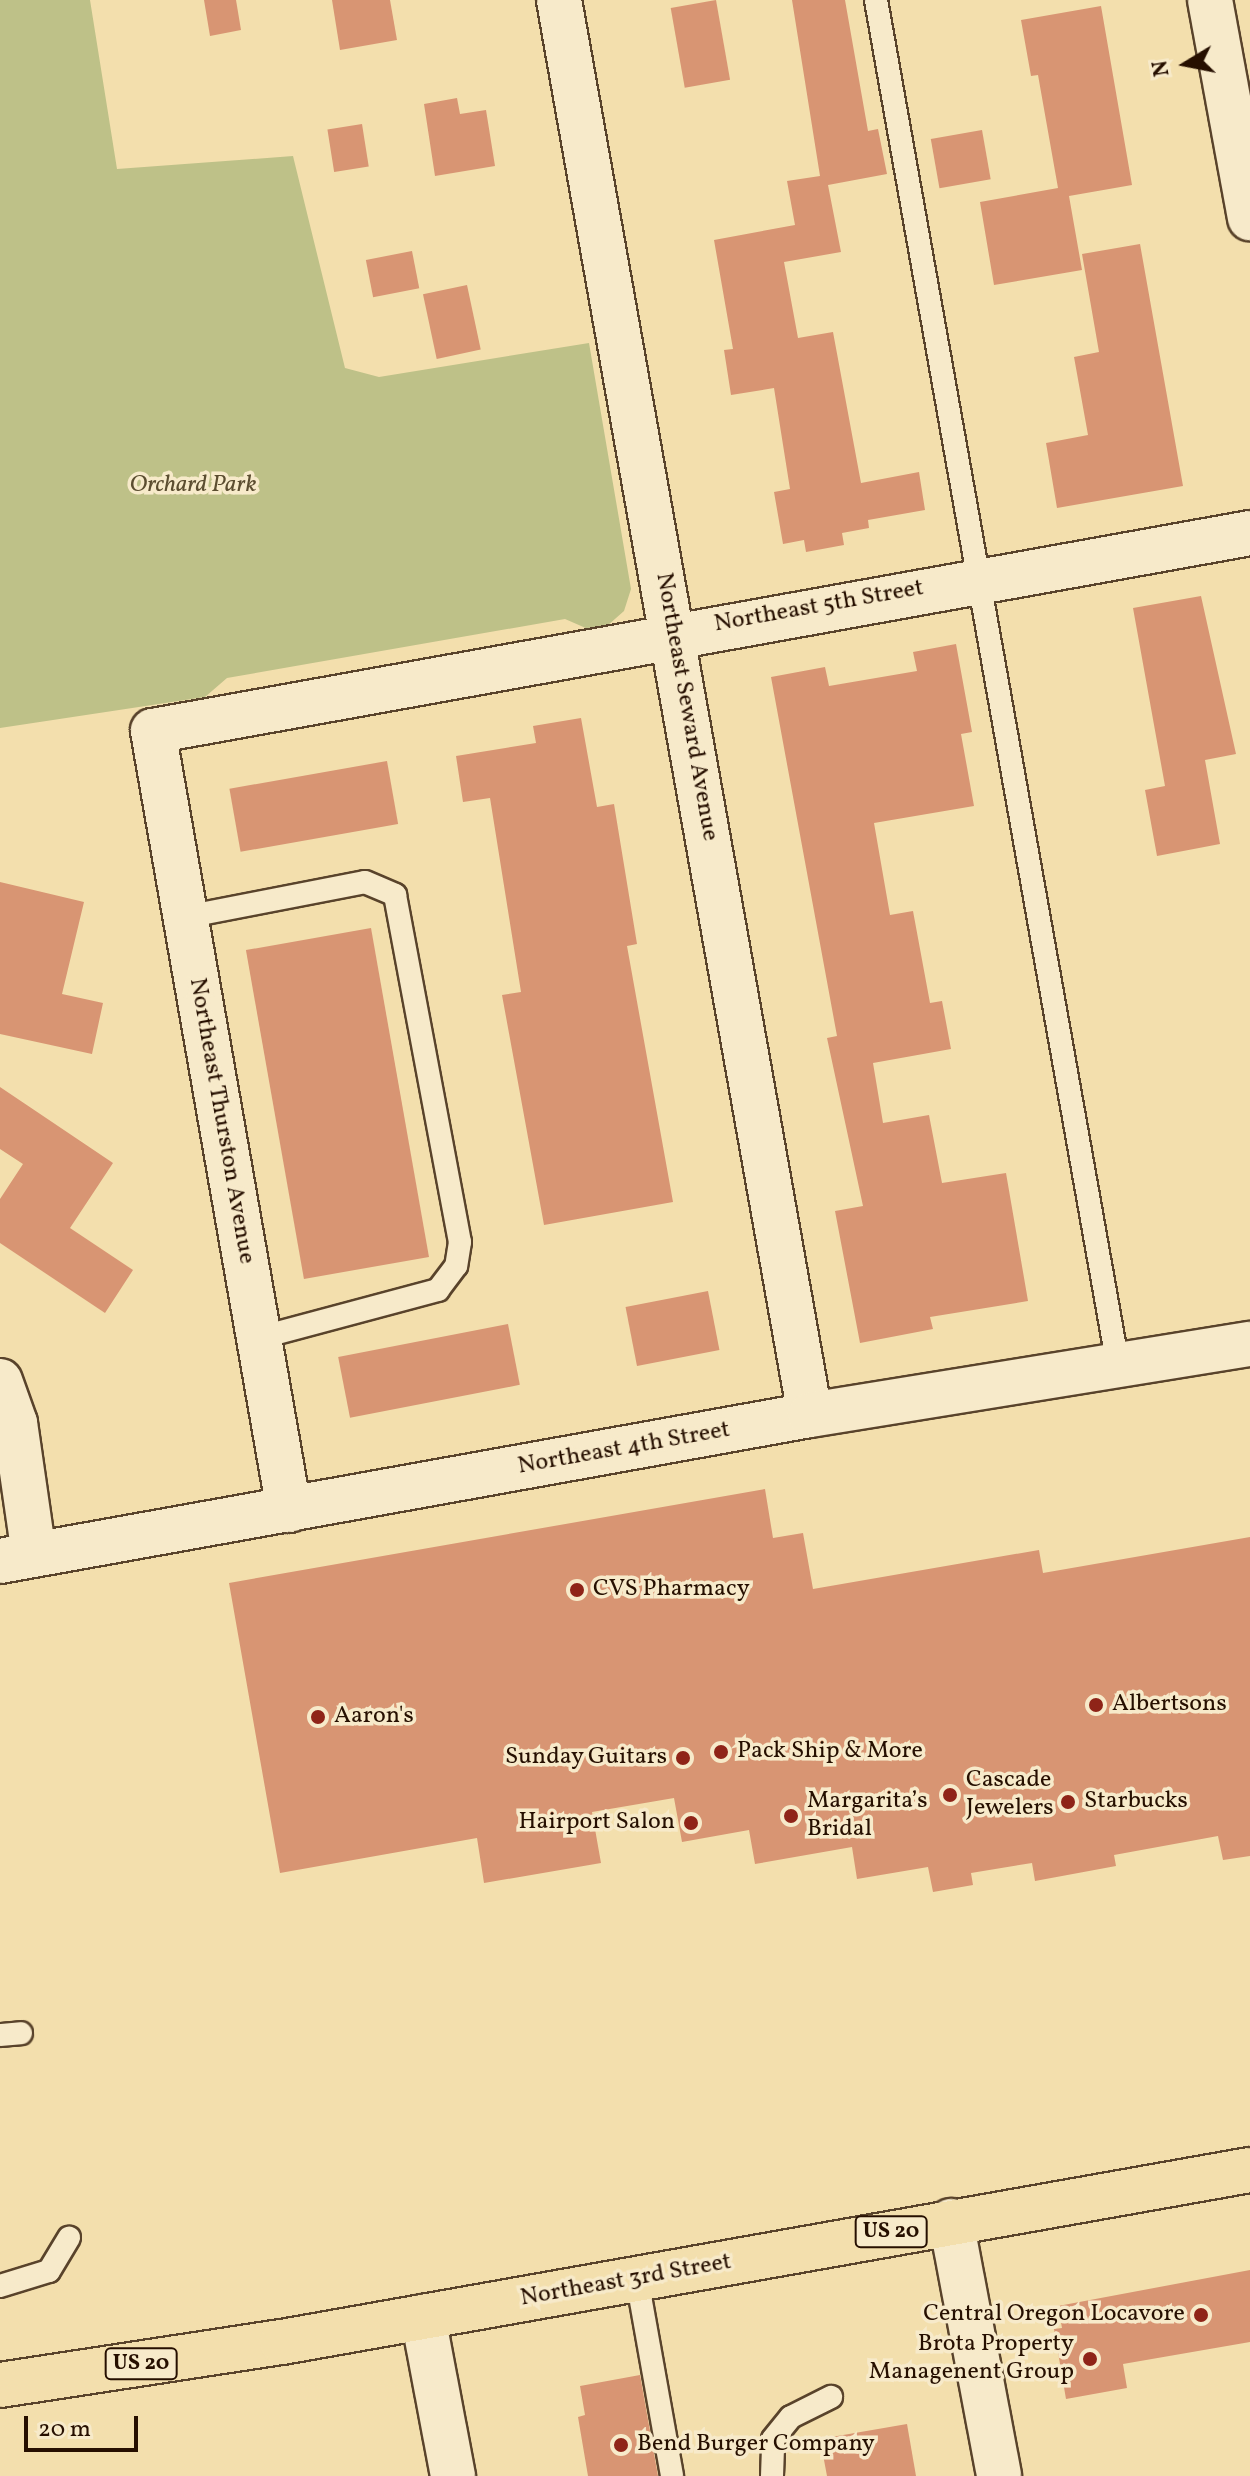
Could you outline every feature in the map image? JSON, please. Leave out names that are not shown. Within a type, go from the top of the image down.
[{"type":"main road","name":"Northeast 3rd Street","points":[[0,2385],[423,2317],[1250,2170]]},
{"type":"street","name":"Northeast Seward Avenue","points":[[559,0],[810,1415]]},
{"type":"street","points":[[1210,0],[1250,218]]},
{"type":"street","name":"Northeast 5th Street","points":[[153,731],[975,579],[1250,533]]},
{"type":"street","name":"Northeast Thurston Avenue","points":[[153,731],[289,1510]]},
{"type":"street","name":"Northeast 4th Street","points":[[17,1558],[810,1415],[1250,1344]]},
{"type":"street","points":[[0,1381],[15,1423],[17,1558]]},
{"type":"street","points":[[951,2221],[999,2476]]},
{"type":"street","points":[[423,2317],[453,2476]]},
{"type":"lane","points":[[876,0],[975,579],[1118,1365]]},
{"type":"lane","points":[[185,917],[365,882],[395,895],[460,1242],[456,1266],[438,1290],[259,1338]]},
{"type":"lane","points":[[0,2286],[49,2271],[69,2238]]},
{"type":"lane","points":[[637,2279],[672,2476]]},
{"type":"lane","points":[[772,2476],[773,2439],[791,2417],[831,2397]]},
{"type":"green space","name":"Orchard Park","points":[[0,0],[90,0],[117,169],[293,156],[345,368],[379,377],[589,343],[631,589],[624,611],[607,626],[588,629],[565,619],[227,678],[205,697],[0,728]]},
{"type":"building","points":[[204,0],[236,0],[241,30],[210,36]]},
{"type":"building","points":[[332,0],[390,0],[397,40],[340,50]]},
{"type":"building","points":[[716,0],[730,80],[685,88],[671,8]]},
{"type":"building","points":[[792,0],[845,0],[868,131],[878,129],[887,174],[828,185],[841,252],[784,262],[798,338],[833,332],[861,483],[919,472],[925,510],[868,520],[869,528],[842,533],[844,545],[806,552],[804,540],[783,544],[774,492],[790,489],[774,388],[731,395],[724,350],[733,349],[714,240],[795,225],[787,181],[820,176]]},
{"type":"building","points":[[1101,6],[1132,185],[1069,196],[1082,270],[994,285],[980,202],[1058,188],[1038,75],[1031,76],[1021,20]]},
{"type":"building","points":[[457,98],[460,114],[486,110],[495,166],[435,176],[424,104]]},
{"type":"building","points":[[362,124],[369,166],[334,172],[327,129]]},
{"type":"building","points":[[982,130],[991,179],[939,188],[931,139]]},
{"type":"building","points":[[1140,244],[1183,486],[1057,508],[1046,443],[1088,435],[1074,357],[1099,352],[1082,254]]},
{"type":"building","points":[[412,251],[419,288],[373,297],[366,260]]},
{"type":"building","points":[[467,285],[481,350],[437,359],[423,294]]},
{"type":"building","points":[[1201,596],[1236,754],[1205,760],[1220,844],[1157,856],[1145,790],[1165,786],[1133,608]]},
{"type":"building","points":[[956,644],[972,732],[961,734],[974,806],[874,823],[890,915],[913,911],[930,1003],[942,1001],[951,1049],[873,1063],[883,1123],[929,1115],[942,1183],[1006,1173],[1028,1301],[930,1317],[933,1329],[860,1343],[835,1211],[863,1206],[827,1038],[837,1036],[771,677],[825,667],[829,686],[917,671],[913,652]]},
{"type":"building","points":[[581,718],[597,807],[614,804],[637,944],[627,946],[673,1202],[544,1225],[502,995],[521,992],[490,798],[463,802],[456,756],[536,743],[533,726]]},
{"type":"building","points":[[387,761],[398,824],[241,852],[229,789]]},
{"type":"building","points":[[0,882],[84,902],[62,994],[103,1003],[92,1054],[0,1034]]},
{"type":"building","points":[[371,928],[429,1257],[304,1279],[246,950]]},
{"type":"building","points":[[0,1087],[113,1163],[70,1228],[133,1270],[105,1313],[0,1243],[0,1199],[23,1164],[0,1149]]},
{"type":"building","points":[[708,1291],[719,1350],[637,1366],[626,1307]]},
{"type":"building","points":[[508,1324],[520,1385],[350,1418],[338,1357]]},
{"type":"building","points":[[765,1489],[773,1538],[803,1533],[813,1589],[1039,1550],[1043,1573],[1250,1537],[1250,1856],[1223,1860],[1218,1836],[1114,1855],[1116,1866],[1035,1881],[1032,1863],[971,1873],[973,1885],[933,1892],[928,1867],[857,1879],[852,1847],[755,1864],[749,1830],[682,1842],[674,1798],[592,1812],[601,1863],[484,1883],[477,1838],[280,1873],[229,1583]]},
{"type":"building","points":[[1250,2270],[1250,2342],[1123,2364],[1127,2388],[1066,2399],[1054,2329],[1062,2328],[1058,2306]]},
{"type":"building","name":"Bend Burger Company","points":[[640,2375],[658,2476],[588,2476],[578,2417],[585,2415],[580,2386]]},
{"type":"building","points":[[907,2424],[916,2476],[827,2476],[820,2439]]},
{"type":"place","name":"CVS Pharmacy","points":[[577,1590]]},
{"type":"place","name":"Albertsons","points":[[1096,1705]]},
{"type":"place","name":"Aaron's","points":[[318,1717]]},
{"type":"place","name":"Pack Ship & More","points":[[721,1752]]},
{"type":"place","name":"Sunday Guitars","points":[[683,1758]]},
{"type":"place","name":"Cascade Jewelers","points":[[950,1795]]},
{"type":"place","name":"Starbucks","points":[[1068,1802]]},
{"type":"place","name":"Margarita’s Bridal","points":[[791,1816]]},
{"type":"place","name":"Hairport Salon","points":[[691,1823]]},
{"type":"place","name":"Central Oregon Locavore","points":[[1201,2315]]},
{"type":"place","name":"Brota Property Managenent Group","points":[[1090,2359]]},
{"type":"place","name":"Bend Burger Company","points":[[621,2445]]}]
